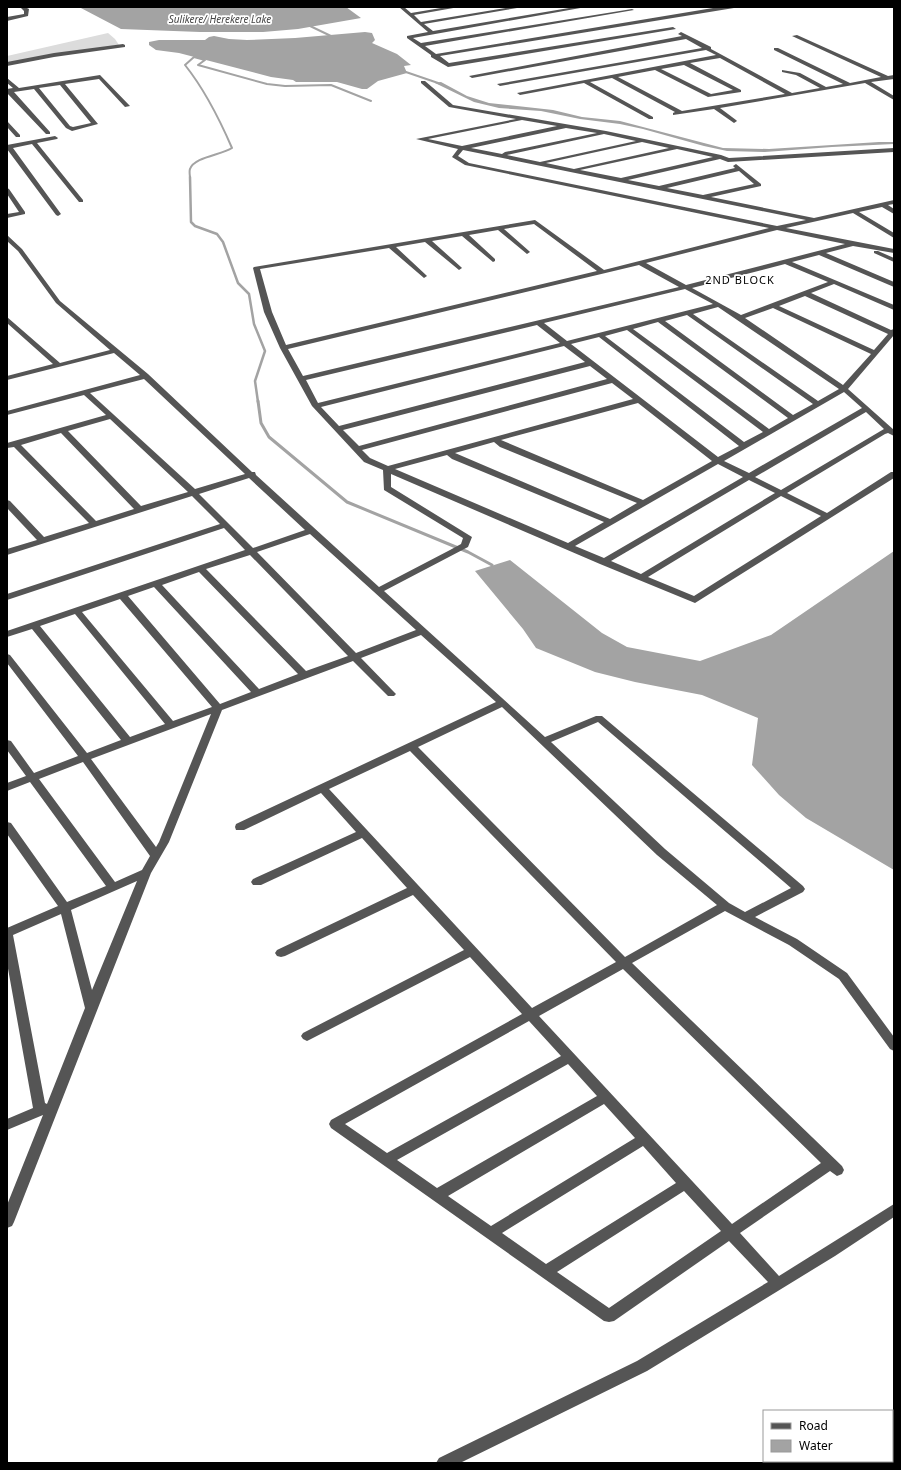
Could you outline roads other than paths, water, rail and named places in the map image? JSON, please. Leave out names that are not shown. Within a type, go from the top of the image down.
[{"type":"street","points":[[7,19],[26,15],[27,10],[22,7]]},
{"type":"street","points":[[401,7],[422,23],[432,33]]},
{"type":"street","points":[[411,14],[457,7]]},
{"type":"street","points":[[422,23],[521,7]]},
{"type":"street","points":[[584,7],[409,37],[433,56],[448,65],[673,29]]},
{"type":"street","points":[[623,7],[638,13]]},
{"type":"street","points":[[433,56],[656,20],[726,7],[738,7]]},
{"type":"street","points":[[420,45],[632,10]]},
{"type":"street","points":[[644,15],[709,48],[790,94]]},
{"type":"street","points":[[795,36],[894,83]]},
{"type":"street","points":[[472,76],[687,37]]},
{"type":"street","points":[[7,64],[54,55],[124,46]]},
{"type":"street","points":[[500,84],[709,48]]},
{"type":"street","points":[[776,49],[848,84]]},
{"type":"street","points":[[520,93],[722,56]]},
{"type":"street","points":[[656,68],[710,96],[739,91],[685,63]]},
{"type":"street","points":[[784,71],[798,74],[824,88]]},
{"type":"street","points":[[613,76],[678,113],[894,76]]},
{"type":"street","points":[[9,91],[100,77],[127,106]]},
{"type":"street","points":[[7,80],[18,90]]},
{"type":"street","points":[[585,81],[651,118]]},
{"type":"street","points":[[865,81],[894,98]]},
{"type":"street","points":[[423,82],[451,106],[606,133],[721,157],[728,160],[759,185],[702,197]]},
{"type":"street","points":[[36,88],[68,128],[72,129],[95,124],[62,84]]},
{"type":"street","points":[[9,91],[48,133]]},
{"type":"street","points":[[715,107],[734,121]]},
{"type":"street","points":[[527,119],[419,140],[539,163],[814,220]]},
{"type":"street","points":[[7,123],[18,136]]},
{"type":"street","points":[[566,126],[461,148],[455,157],[467,164],[872,248],[894,251]]},
{"type":"street","points":[[499,155],[606,133]]},
{"type":"street","points":[[55,138],[8,147],[58,214]]},
{"type":"street","points":[[539,163],[644,141]]},
{"type":"street","points":[[33,142],[81,200]]},
{"type":"street","points":[[573,170],[679,148]]},
{"type":"street","points":[[728,160],[894,150]]},
{"type":"street","points":[[620,180],[721,157]]},
{"type":"street","points":[[658,188],[740,169]]},
{"type":"street","points":[[7,190],[23,213],[7,216]]},
{"type":"street","points":[[7,202],[15,201]]},
{"type":"street","points":[[284,348],[603,272],[778,228],[894,202]]},
{"type":"street","points":[[882,204],[894,212]]},
{"type":"street","points":[[854,211],[894,236]]},
{"type":"street","points":[[603,272],[535,222],[256,268],[268,312],[284,348],[316,406],[337,430],[358,448],[368,460],[603,562],[695,600],[894,474]]},
{"type":"street","points":[[499,228],[527,252]]},
{"type":"street","points":[[464,234],[493,260]]},
{"type":"street","points":[[7,237],[20,250],[58,302],[145,376],[252,474],[311,531],[503,702],[661,852],[725,906],[793,942],[843,976],[894,1046]]},
{"type":"street","points":[[427,240],[459,268]]},
{"type":"street","points":[[302,379],[686,287],[853,244]]},
{"type":"street","points":[[391,246],[424,276]]},
{"type":"street","points":[[872,248],[872,250],[894,260]]},
{"type":"street","points":[[820,253],[894,285]]},
{"type":"street","points":[[785,261],[894,308]]},
{"type":"street","points":[[640,263],[719,305],[740,318],[844,389],[867,408],[891,432]]},
{"type":"street","points":[[740,318],[834,282]]},
{"type":"street","points":[[568,546],[844,389],[893,332],[805,293]]},
{"type":"street","points":[[316,406],[719,305]]},
{"type":"street","points":[[772,305],[875,353]]},
{"type":"street","points":[[688,312],[818,404]]},
{"type":"street","points":[[7,319],[58,365]]},
{"type":"street","points":[[659,320],[793,418]]},
{"type":"street","points":[[538,322],[718,461],[827,516]]},
{"type":"street","points":[[628,328],[768,432]]},
{"type":"street","points":[[600,335],[744,446]]},
{"type":"street","points":[[7,369],[11,377],[115,351]]},
{"type":"street","points":[[337,430],[591,363]]},
{"type":"street","points":[[7,413],[145,376]]},
{"type":"street","points":[[358,448],[613,380]]},
{"type":"street","points":[[85,392],[194,493],[391,694]]},
{"type":"street","points":[[387,469],[450,453],[639,400]]},
{"type":"street","points":[[603,562],[867,408]]},
{"type":"street","points":[[7,446],[112,416]]},
{"type":"street","points":[[63,430],[140,510]]},
{"type":"street","points":[[642,577],[779,492],[882,432],[891,432]]},
{"type":"street","points":[[496,440],[503,445],[644,503]]},
{"type":"street","points":[[16,444],[94,524]]},
{"type":"street","points":[[450,453],[456,457],[611,522]]},
{"type":"street","points":[[378,591],[459,548],[468,537],[387,488],[387,469]]},
{"type":"street","points":[[7,552],[252,474]]},
{"type":"street","points":[[7,503],[43,541]]},
{"type":"street","points":[[7,597],[225,525]]},
{"type":"street","points":[[7,634],[311,531]]},
{"type":"street","points":[[201,569],[305,676]]},
{"type":"street","points":[[156,584],[257,693]]},
{"type":"street","points":[[122,595],[218,708]]},
{"type":"street","points":[[76,610],[172,726]]},
{"type":"street","points":[[34,625],[128,742]]},
{"type":"street","points":[[7,787],[423,631]]},
{"type":"street","points":[[7,656],[85,758],[156,856]]},
{"type":"street","points":[[240,827],[503,702]]},
{"type":"street","points":[[7,1222],[90,1008],[146,873],[164,842],[218,708]]},
{"type":"street","points":[[544,741],[599,718],[799,890],[745,917]]},
{"type":"street","points":[[7,743],[113,887]]},
{"type":"street","points":[[411,746],[624,962],[834,1167],[730,1233],[609,1316],[335,1124],[530,1014],[624,962],[725,906]]},
{"type":"street","points":[[322,788],[777,1284]]},
{"type":"street","points":[[7,826],[64,908],[90,1008]]},
{"type":"street","points":[[257,882],[363,833]]},
{"type":"street","points":[[40,1110],[7,932],[146,873]]},
{"type":"street","points":[[280,954],[415,889]]},
{"type":"street","points":[[307,1036],[472,951]]},
{"type":"street","points":[[386,1160],[569,1058]]},
{"type":"street","points":[[437,1195],[605,1097]]},
{"type":"street","points":[[7,1125],[54,1104]]},
{"type":"street","points":[[491,1233],[644,1139]]},
{"type":"street","points":[[546,1271],[685,1184]]},
{"type":"street","points":[[444,1463],[642,1366],[777,1284],[894,1210]]},
{"type":"water","name":"Sulikere/ Herekere Lake","points":[[79,7],[346,7],[361,18],[298,29],[263,32],[200,32],[121,29]]},
{"type":"water","points":[[365,32],[372,33],[375,40],[372,43],[397,54],[411,65],[404,66],[407,73],[378,81],[367,89],[337,82],[296,82],[293,80],[271,77],[179,53],[156,50],[149,45],[149,42],[159,40],[205,40],[214,36],[247,40],[295,38]]},
{"type":"water","points":[[441,82],[467,96],[489,103],[553,110],[582,117],[620,121],[723,148],[769,149],[879,142],[894,142],[894,144],[765,152],[727,151],[620,124],[580,119],[541,111],[499,108],[474,102],[435,83]]},
{"type":"water","points":[[894,551],[894,870],[806,818],[779,795],[752,765],[758,718],[702,695],[635,682],[595,672],[536,648],[523,629],[475,571],[510,560],[602,633],[627,647],[700,661],[771,635]]},
{"type":"waterway","points":[[308,25],[333,37]]},
{"type":"waterway","points":[[190,177],[190,169],[197,162],[232,148],[211,105],[199,84],[185,65],[194,57],[205,60],[198,65],[267,84],[285,86],[331,85],[371,101]]},
{"type":"waterway","points":[[403,71],[441,84]]},
{"type":"waterway","points":[[190,177],[191,222],[195,226],[217,234],[223,242],[238,283],[249,294],[254,324],[265,351],[255,381],[258,402]]},
{"type":"waterway","points":[[258,401],[261,423],[269,437],[347,502],[468,552],[492,565]]},
{"type":"district","name":"2ND BLOCK","points":[[740,279]]}]
